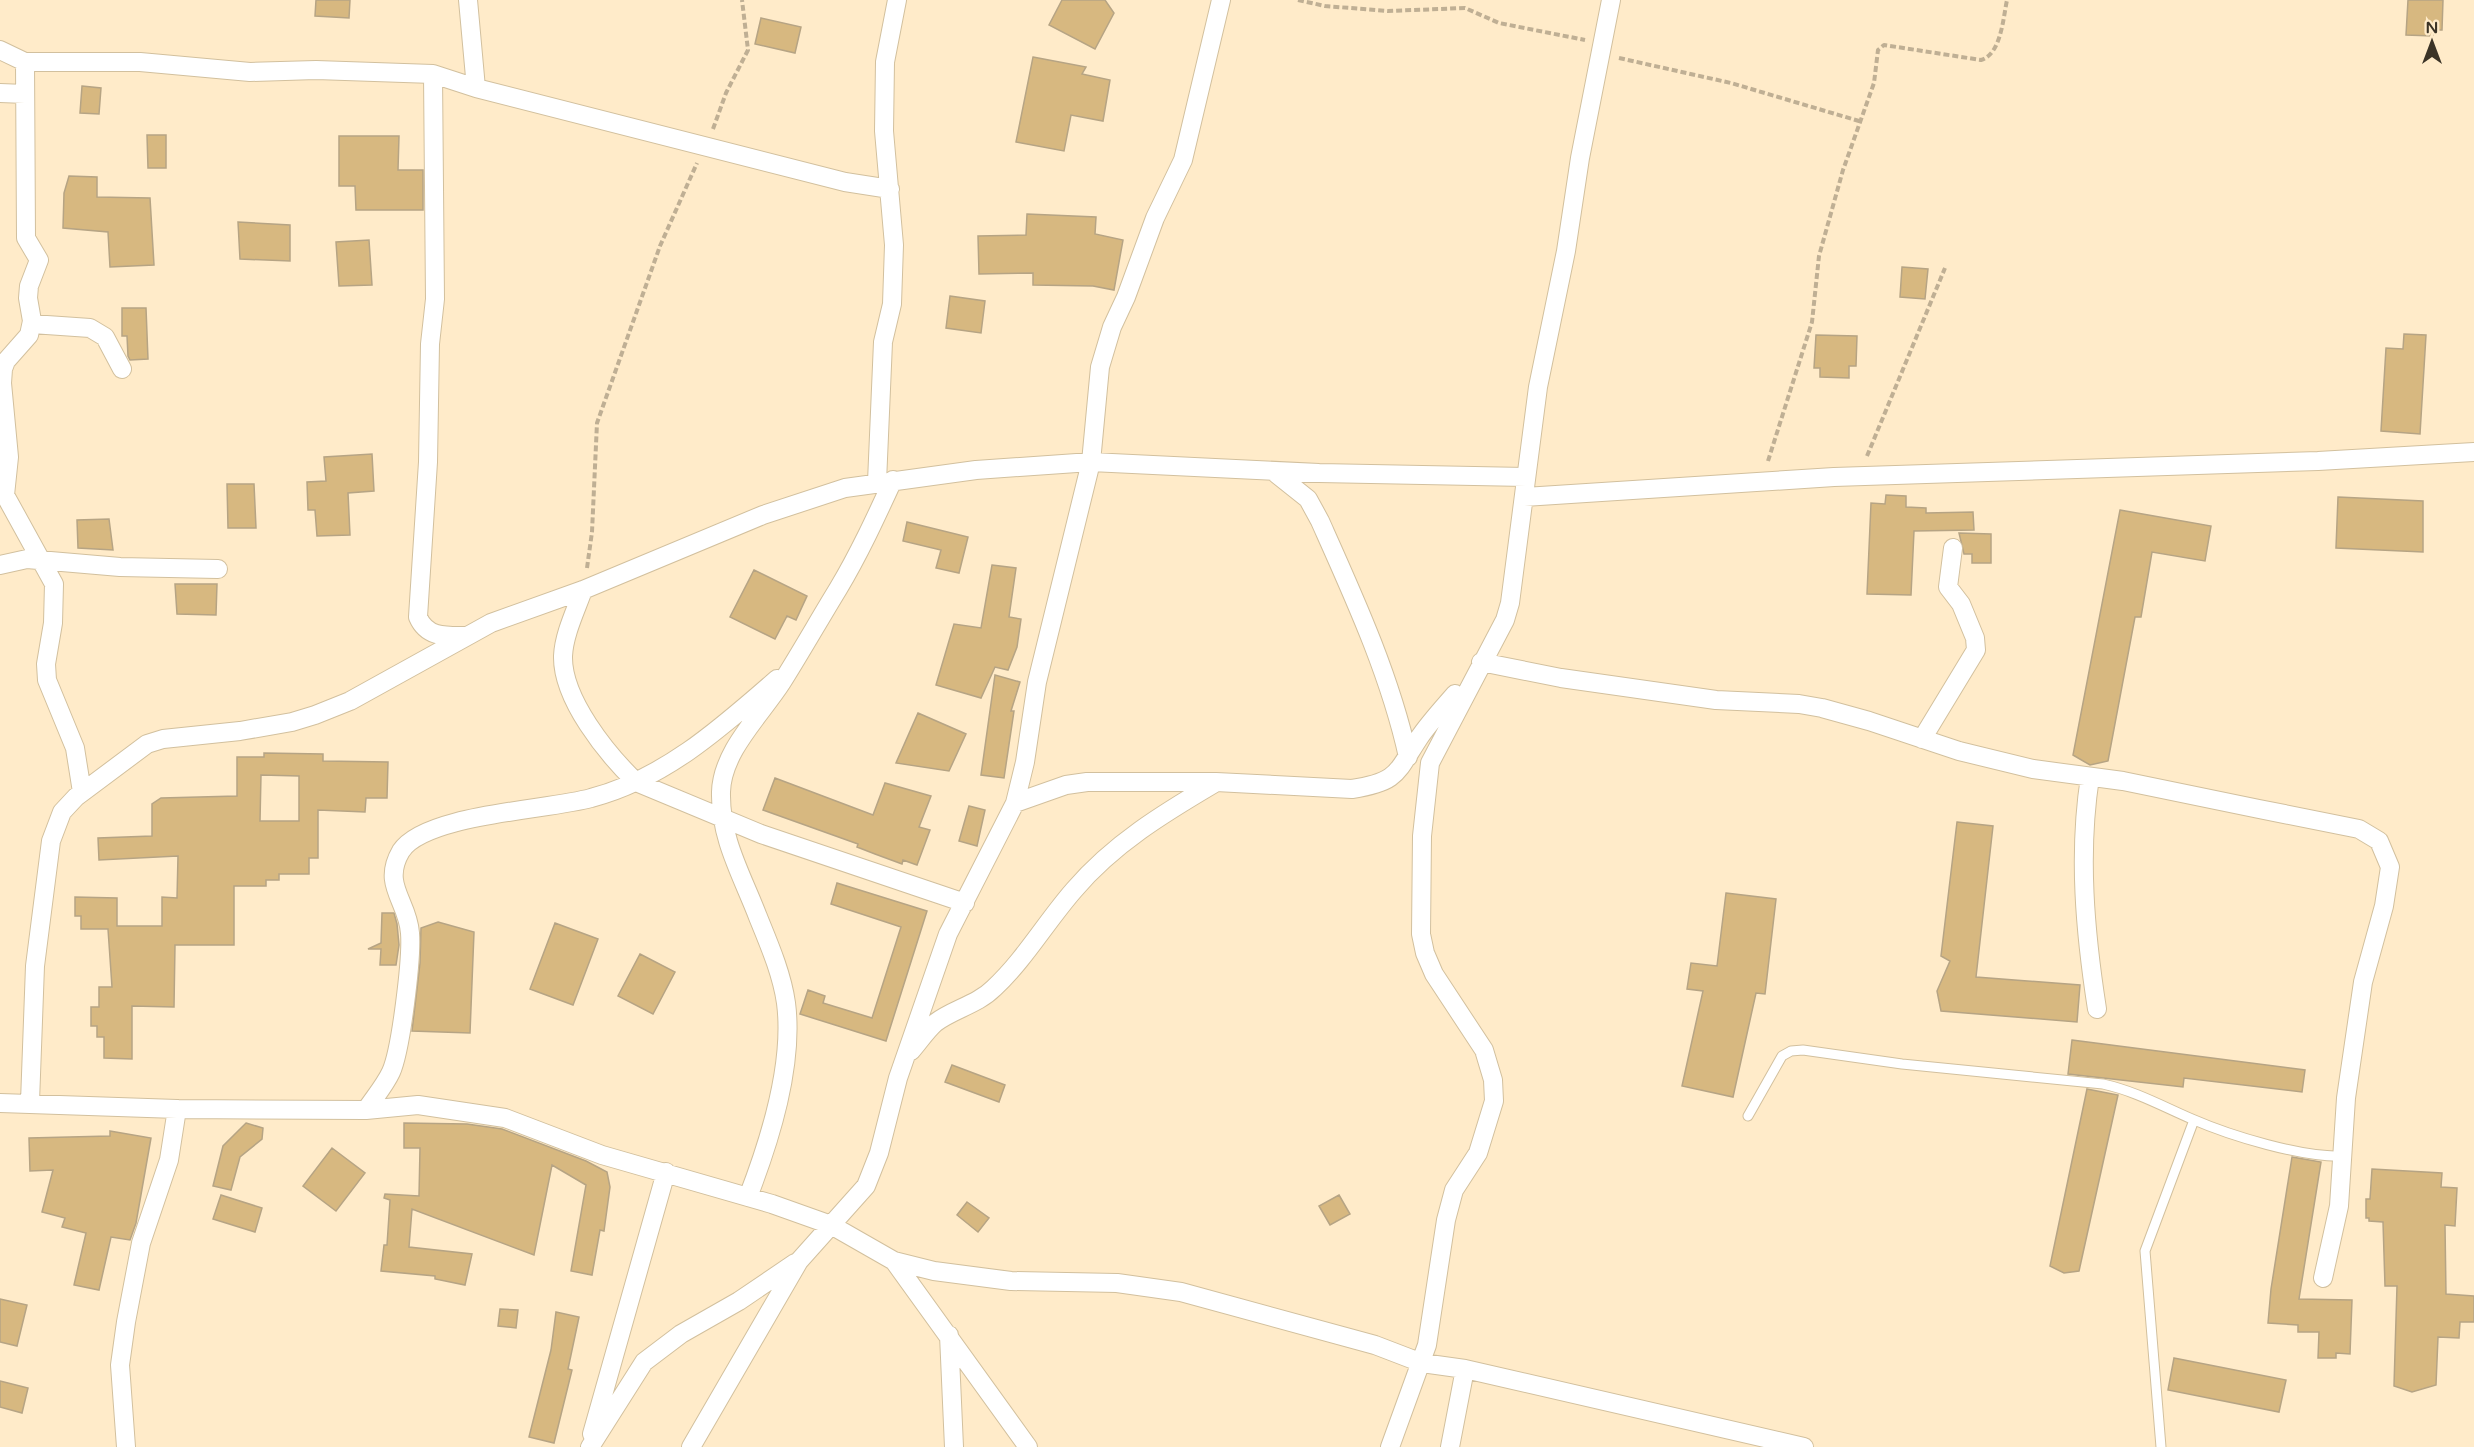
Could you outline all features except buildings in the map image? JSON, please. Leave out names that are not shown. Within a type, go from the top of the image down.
[{"type":"street","points":[[468,0],[476,88]]},
{"type":"street","points":[[748,1197],[768,1147],[778,1108],[787,1033],[786,1003],[758,916],[726,841],[721,791],[725,772],[734,752],[794,664],[839,587],[885,481],[883,342],[892,303],[894,245],[884,131],[885,62],[897,0]]},
{"type":"street","points":[[691,1447],[799,1260],[866,1186],[879,1153],[904,1059],[948,934],[1015,803],[1025,762],[1037,682],[1091,462],[1100,367],[1112,327],[1126,297],[1155,218],[1183,160],[1221,0]]},
{"type":"street","points":[[1390,1447],[1422,1363],[1431,1329],[1446,1220],[1454,1190],[1478,1153],[1494,1101],[1493,1080],[1484,1050],[1434,974],[1421,934],[1422,836],[1430,763],[1505,620],[1510,603],[1538,387],[1566,251],[1580,158],[1611,0]]},
{"type":"street","points":[[0,50],[25,62],[140,62],[250,72],[316,70],[434,74],[476,88],[845,182],[890,189]]},
{"type":"street","points":[[25,62],[26,238],[39,260],[29,286],[28,298],[32,324],[29,335],[6,361],[3,369],[2,383],[9,457],[5,489],[11,507],[54,584],[53,622],[46,664],[47,680],[75,748],[82,792]]},
{"type":"street","points":[[434,74],[435,299],[430,344],[428,462],[418,617],[422,627],[430,633],[468,636]]},
{"type":"street","points":[[0,93],[25,94]]},
{"type":"street","points":[[32,324],[90,328],[105,337],[122,369]]},
{"type":"street","points":[[1524,497],[1859,476],[2318,461],[2474,452]]},
{"type":"street","points":[[30,1102],[35,966],[49,853],[62,812],[82,792],[147,744],[163,739],[240,731],[292,722],[315,715],[350,701],[491,623],[584,590],[763,515],[845,488],[885,481],[1034,464],[1091,462],[1273,471],[1526,477]]},
{"type":"street","points":[[1273,471],[1308,499],[1320,521],[1381,663],[1401,726],[1408,757]]},
{"type":"street","points":[[1922,739],[1976,650],[1975,638],[1961,604],[1948,587],[1953,548]]},
{"type":"street","points":[[0,565],[11,561],[40,559],[120,567],[218,569]]},
{"type":"street","points":[[584,590],[563,656],[567,684],[582,713],[620,767],[636,782],[723,816],[761,834],[964,903]]},
{"type":"street","points":[[366,1110],[391,1073],[398,1051],[410,933],[406,913],[393,884],[394,868],[402,850],[419,837],[478,816],[535,810],[592,798],[636,782],[672,764],[745,707],[794,664]]},
{"type":"street","points":[[1015,803],[1066,785],[1087,782],[1216,782],[1352,789],[1371,786],[1400,770],[1420,737],[1480,664]]},
{"type":"street","points":[[1480,664],[1705,698],[1799,704],[1869,721],[1959,751],[2033,769],[2090,777],[2359,829],[2379,841],[2390,867],[2384,906],[2363,982],[2346,1098],[2339,1206],[2323,1278]]},
{"type":"street","points":[[2090,777],[2084,826],[2083,861],[2086,928],[2097,1009]]},
{"type":"street","points":[[904,1059],[935,1024],[984,998],[1037,941],[1074,890],[1118,847],[1162,814],[1216,782]]},
{"type":"street","points":[[0,1103],[30,1102],[177,1109],[366,1110],[418,1105],[505,1118],[602,1155],[748,1197],[831,1225],[894,1261],[934,1270],[1011,1281],[1117,1284],[1181,1292],[1375,1345],[1422,1363],[1465,1369],[1804,1447]]},
{"type":"street","points":[[126,1447],[120,1365],[126,1322],[141,1243],[169,1161],[177,1109]]},
{"type":"street","points":[[589,1447],[666,1172]]},
{"type":"street","points":[[589,1447],[644,1362],[661,1347],[739,1301],[799,1260]]},
{"type":"street","points":[[894,1261],[1029,1447]]},
{"type":"street","points":[[949,1335],[954,1447]]},
{"type":"street","points":[[1450,1447],[1465,1369]]},
{"type":"lane","points":[[1748,1116],[1782,1056],[1791,1051],[1803,1050],[1902,1064],[2103,1084],[2129,1089],[2194,1120],[2221,1130],[2322,1157],[2344,1156]]},
{"type":"lane","points":[[2161,1447],[2145,1251],[2194,1120]]},
{"type":"path","points":[[584,590],[592,532],[597,423],[660,246],[706,146],[726,93],[740,70],[748,50],[742,0]]},
{"type":"path","points":[[1298,0],[1325,6],[1388,11],[1466,8],[1498,23],[1731,83],[1859,121]]},
{"type":"path","points":[[1761,482],[1778,435],[1812,322],[1819,256],[1859,121],[1874,83],[1880,48],[1884,45],[1980,60],[1988,58],[1994,51],[2007,0]]},
{"type":"path","points":[[1859,476],[1945,268]]}]
